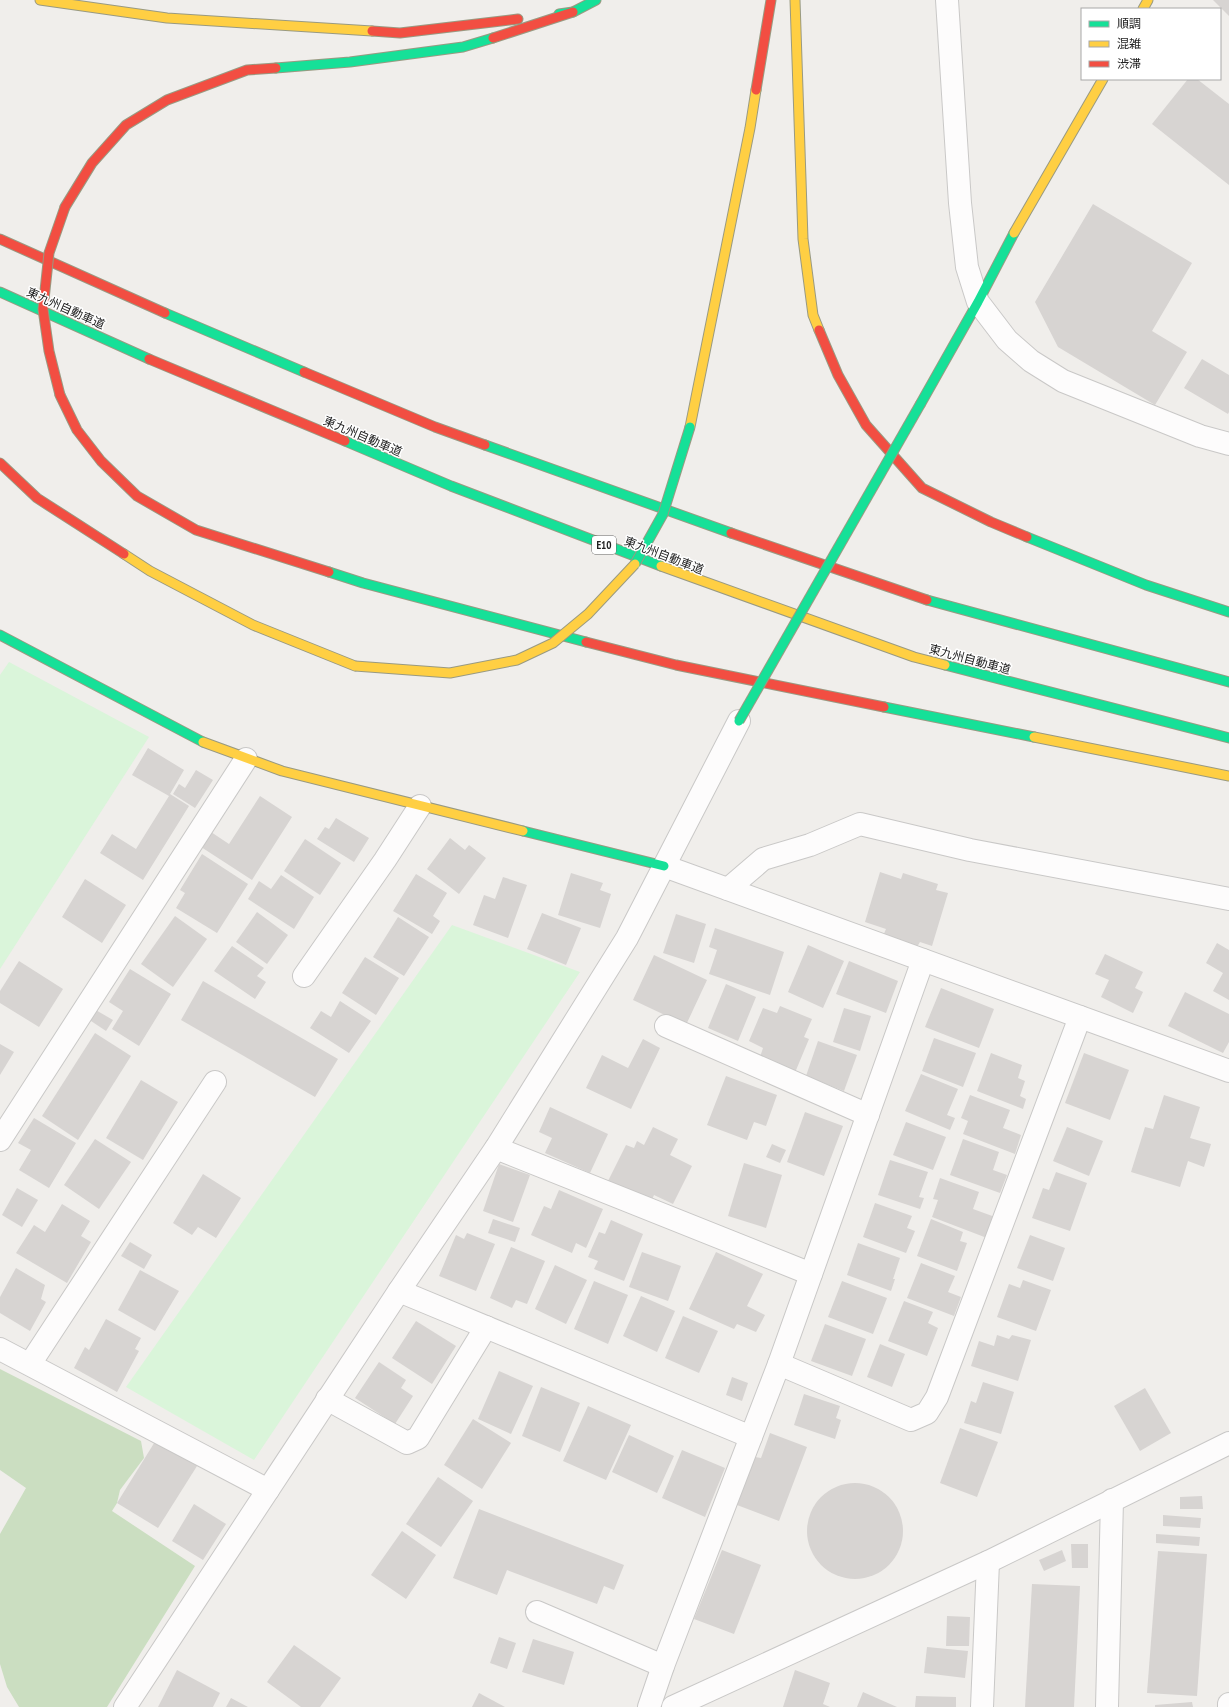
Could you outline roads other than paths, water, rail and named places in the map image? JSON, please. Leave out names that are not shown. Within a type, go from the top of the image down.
[{"type":"main road","points":[[40,0],[167,18],[400,33],[573,12]]},
{"type":"main road","points":[[596,0],[573,12],[463,47],[350,62],[247,70],[167,100],[126,125],[92,163],[65,207],[49,253],[43,309],[49,351],[60,395],[77,430],[101,461],[137,496],[196,530],[362,583],[676,665],[1229,776]]},
{"type":"main road","points":[[0,463],[38,498],[150,571],[253,624],[355,666],[450,674],[517,660],[553,643],[588,614],[633,568],[663,514],[690,427],[750,128],[771,0]]},
{"type":"main road","points":[[795,0],[802,239],[813,315],[838,375],[866,425],[922,488],[990,522],[1146,585],[1229,612]]},
{"type":"main road","points":[[738,721],[921,403],[1102,80]]},
{"type":"main road","points":[[0,239],[132,299],[435,427],[730,533],[931,601],[1229,682]]},
{"type":"main road","name":"東九州自動車道","points":[[0,292],[160,364],[451,486],[706,584],[914,656],[1229,738]]},
{"type":"main road","points":[[0,635],[207,744],[246,759],[282,771],[664,866]]},
{"type":"street","points":[[947,0],[961,210],[967,267],[978,302],[1007,340],[1031,361],[1063,381],[1200,436],[1229,444]]},
{"type":"street","points":[[125,1707],[327,1399],[496,1148],[627,938],[738,721]]},
{"type":"street","points":[[0,1140],[246,759]]},
{"type":"street","points":[[304,976],[385,860],[420,806]]},
{"type":"street","points":[[728,889],[763,859],[810,845],[860,824],[970,850],[1229,899]]},
{"type":"street","points":[[664,866],[1228,1069]]},
{"type":"street","points":[[650,1707],[663,1666],[779,1364],[923,960]]},
{"type":"street","points":[[779,1364],[911,1420],[927,1413],[938,1397],[1080,1017]]},
{"type":"street","points":[[666,1026],[868,1115]]},
{"type":"street","points":[[30,1364],[215,1082]]},
{"type":"street","points":[[496,1148],[811,1274]]},
{"type":"street","points":[[399,1291],[751,1437]]},
{"type":"street","points":[[327,1399],[407,1443],[418,1438],[486,1327]]},
{"type":"street","points":[[0,1349],[268,1490]]},
{"type":"street","points":[[673,1707],[988,1562],[1229,1443]]},
{"type":"street","points":[[1108,1707],[1112,1500]]},
{"type":"street","points":[[982,1707],[988,1562]]},
{"type":"street","points":[[537,1612],[663,1666]]}]
